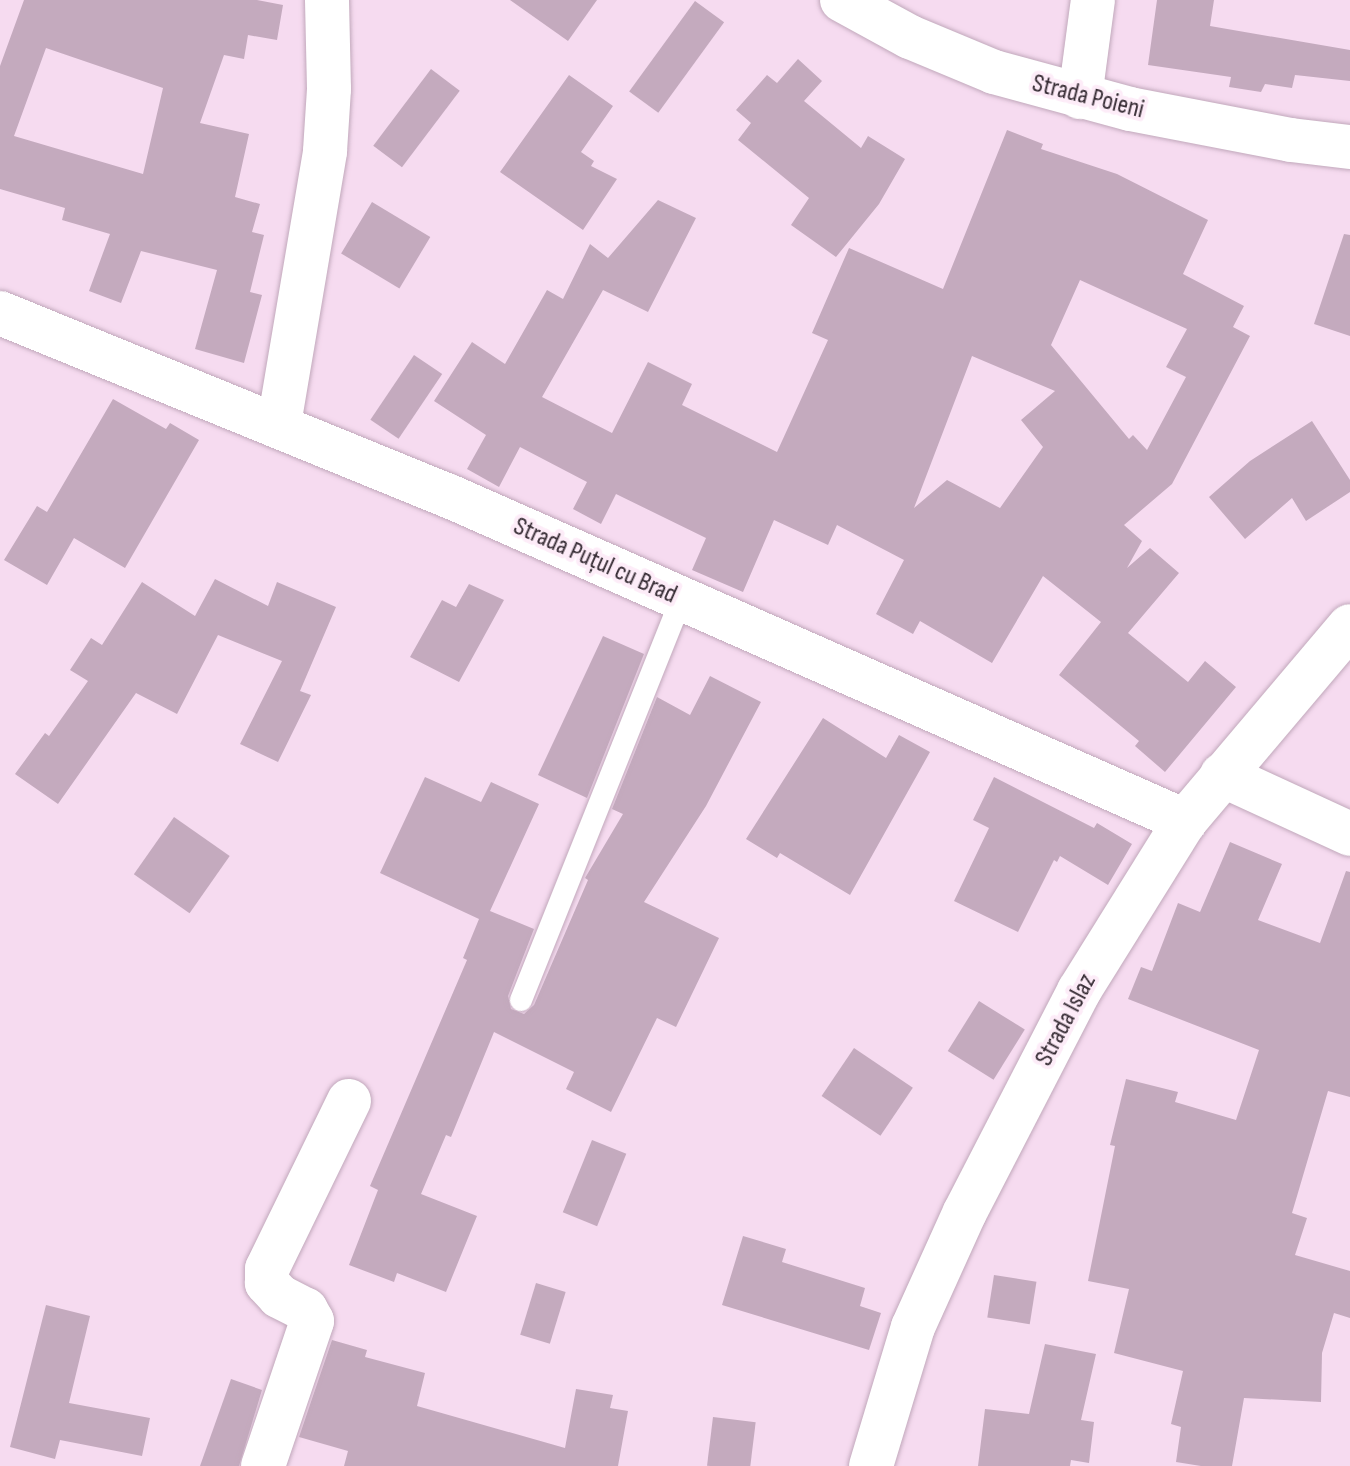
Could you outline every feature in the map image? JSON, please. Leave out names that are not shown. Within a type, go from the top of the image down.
[{"type":"street","points":[[279,424],[325,151],[329,89],[327,0]]},
{"type":"street","name":"Strada Poieni","points":[[842,0],[910,37],[994,72],[1080,97],[1291,140],[1350,147]]},
{"type":"street","points":[[1080,97],[1093,0]]},
{"type":"street","name":"Strada Puțul cu Brad","points":[[0,313],[279,424],[1185,821]]},
{"type":"street","name":"Strada Islaz","points":[[871,1466],[913,1327],[965,1212],[1079,991],[1185,821],[1350,626]]},
{"type":"street","points":[[1222,775],[1350,834]]},
{"type":"street","points":[[263,1466],[312,1321],[306,1310],[279,1296],[267,1283],[267,1269],[349,1101]]},
{"type":"lane","points":[[521,1000],[681,599]]},
{"type":"building","points":[[24,0],[257,0],[283,5],[277,40],[248,35],[244,59],[224,55],[200,123],[249,134],[235,197],[260,204],[252,232],[264,235],[250,292],[262,295],[244,363],[195,349],[217,270],[141,251],[121,303],[89,291],[110,234],[62,220],[65,208],[0,189],[0,66]],"holes":[[[46,48],[163,88],[143,174],[14,136]]]},
{"type":"building","points":[[510,0],[597,0],[568,41]]},
{"type":"building","points":[[1157,0],[1214,0],[1210,26],[1350,50],[1350,81],[1295,75],[1292,88],[1265,84],[1261,92],[1229,87],[1231,77],[1148,65]]},
{"type":"building","points":[[695,1],[724,22],[658,113],[629,92]]},
{"type":"building","points":[[798,59],[822,81],[804,101],[861,148],[868,136],[905,159],[879,204],[836,257],[791,225],[809,198],[738,140],[751,123],[736,110],[767,75],[777,83]]},
{"type":"building","points":[[431,69],[460,91],[402,167],[373,146]]},
{"type":"building","points":[[569,75],[613,106],[581,152],[594,161],[591,166],[617,179],[583,230],[500,172]]},
{"type":"building","points":[[1007,130],[1043,144],[1041,149],[1117,174],[1208,220],[1183,274],[1244,306],[1233,327],[1250,336],[1172,484],[1124,525],[1142,541],[1127,568],[1150,548],[1179,573],[1128,633],[1188,682],[1205,661],[1236,687],[1165,772],[1135,746],[1139,741],[1059,675],[1101,622],[1043,576],[992,663],[920,621],[913,634],[876,614],[904,560],[837,525],[828,545],[774,520],[743,592],[692,570],[706,538],[616,494],[601,524],[573,509],[587,482],[520,447],[499,487],[467,469],[486,435],[434,401],[472,342],[505,364],[547,290],[563,299],[590,244],[608,258],[658,200],[696,218],[648,312],[603,290],[542,397],[612,433],[648,362],[692,384],[682,405],[777,452],[828,340],[812,333],[849,248],[943,289]],"holes":[[[1080,280],[1187,329],[1166,367],[1186,377],[1147,450],[1133,435],[1129,439],[1051,345]],[[972,356],[1055,391],[1021,420],[1043,447],[1000,508],[947,480],[914,508]]]},
{"type":"building","points":[[372,202],[430,237],[399,288],[341,253]]},
{"type":"building","points":[[1344,234],[1350,235],[1350,336],[1314,324]]},
{"type":"building","points":[[414,355],[442,374],[399,439],[370,420]]},
{"type":"building","points":[[113,399],[166,429],[170,423],[199,440],[125,568],[74,538],[47,585],[4,560],[37,506],[47,512]]},
{"type":"building","points":[[1312,421],[1350,480],[1350,492],[1306,521],[1292,498],[1245,539],[1209,497],[1250,461]]},
{"type":"building","points":[[215,579],[268,606],[277,582],[336,607],[300,691],[311,695],[278,762],[240,744],[282,661],[218,635],[177,714],[136,693],[58,804],[15,774],[45,733],[49,736],[88,681],[70,670],[91,638],[102,645],[142,582],[195,616]]},
{"type":"building","points":[[469,584],[504,600],[459,682],[410,657],[442,600],[456,607]]},
{"type":"building","points":[[603,636],[644,654],[587,798],[538,775]]},
{"type":"building","points":[[710,676],[761,702],[706,806],[644,902],[719,938],[676,1027],[657,1018],[611,1112],[566,1089],[574,1072],[494,1032],[451,1137],[446,1135],[421,1194],[477,1216],[446,1292],[397,1273],[394,1282],[349,1265],[378,1190],[370,1186],[467,960],[463,958],[479,919],[380,873],[425,777],[481,802],[491,782],[539,804],[490,911],[534,929],[508,996],[511,1009],[524,1014],[534,1005],[588,880],[585,878],[623,814],[612,809],[657,697],[690,715]]},
{"type":"building","points":[[823,718],[886,758],[899,735],[930,752],[850,895],[780,853],[777,858],[746,839]]},
{"type":"building","points":[[994,777],[1094,828],[1097,823],[1132,844],[1108,885],[1060,856],[1057,862],[1054,860],[1018,932],[954,901],[989,828],[973,820]]},
{"type":"building","points":[[174,817],[230,856],[190,913],[134,874]]},
{"type":"building","points":[[1230,842],[1282,864],[1258,920],[1320,943],[1346,871],[1350,872],[1350,1097],[1328,1091],[1292,1213],[1307,1218],[1295,1255],[1350,1271],[1350,1318],[1334,1313],[1322,1353],[1321,1402],[1244,1398],[1232,1466],[1201,1466],[1176,1462],[1181,1427],[1171,1424],[1183,1371],[1114,1353],[1129,1289],[1088,1281],[1115,1146],[1110,1145],[1126,1079],[1178,1092],[1175,1102],[1236,1120],[1259,1050],[1128,999],[1141,967],[1152,971],[1178,903],[1200,912]]},
{"type":"building","points":[[979,1001],[1025,1030],[994,1080],[948,1051]]},
{"type":"building","points":[[854,1048],[913,1088],[880,1136],[822,1096]]},
{"type":"building","points":[[592,1140],[626,1154],[597,1226],[563,1212]]},
{"type":"building","points":[[743,1236],[786,1249],[782,1262],[865,1288],[860,1306],[881,1313],[869,1350],[722,1305]]},
{"type":"building","points":[[994,1275],[1036,1282],[1030,1324],[987,1317]]},
{"type":"building","points":[[536,1283],[566,1292],[550,1344],[520,1335]]},
{"type":"building","points":[[46,1305],[90,1316],[69,1403],[150,1418],[142,1456],[60,1440],[55,1459],[10,1447]]},
{"type":"building","points":[[332,1340],[367,1350],[365,1357],[425,1373],[417,1406],[565,1448],[576,1389],[613,1395],[610,1408],[628,1411],[618,1466],[344,1466],[348,1451],[299,1437]]},
{"type":"building","points":[[1045,1344],[1096,1354],[1081,1420],[1094,1422],[1089,1463],[1071,1460],[1070,1466],[978,1466],[985,1409],[1029,1414]]},
{"type":"building","points":[[231,1379],[262,1390],[239,1466],[200,1466]]},
{"type":"building","points":[[713,1417],[756,1422],[750,1466],[707,1466]]}]
